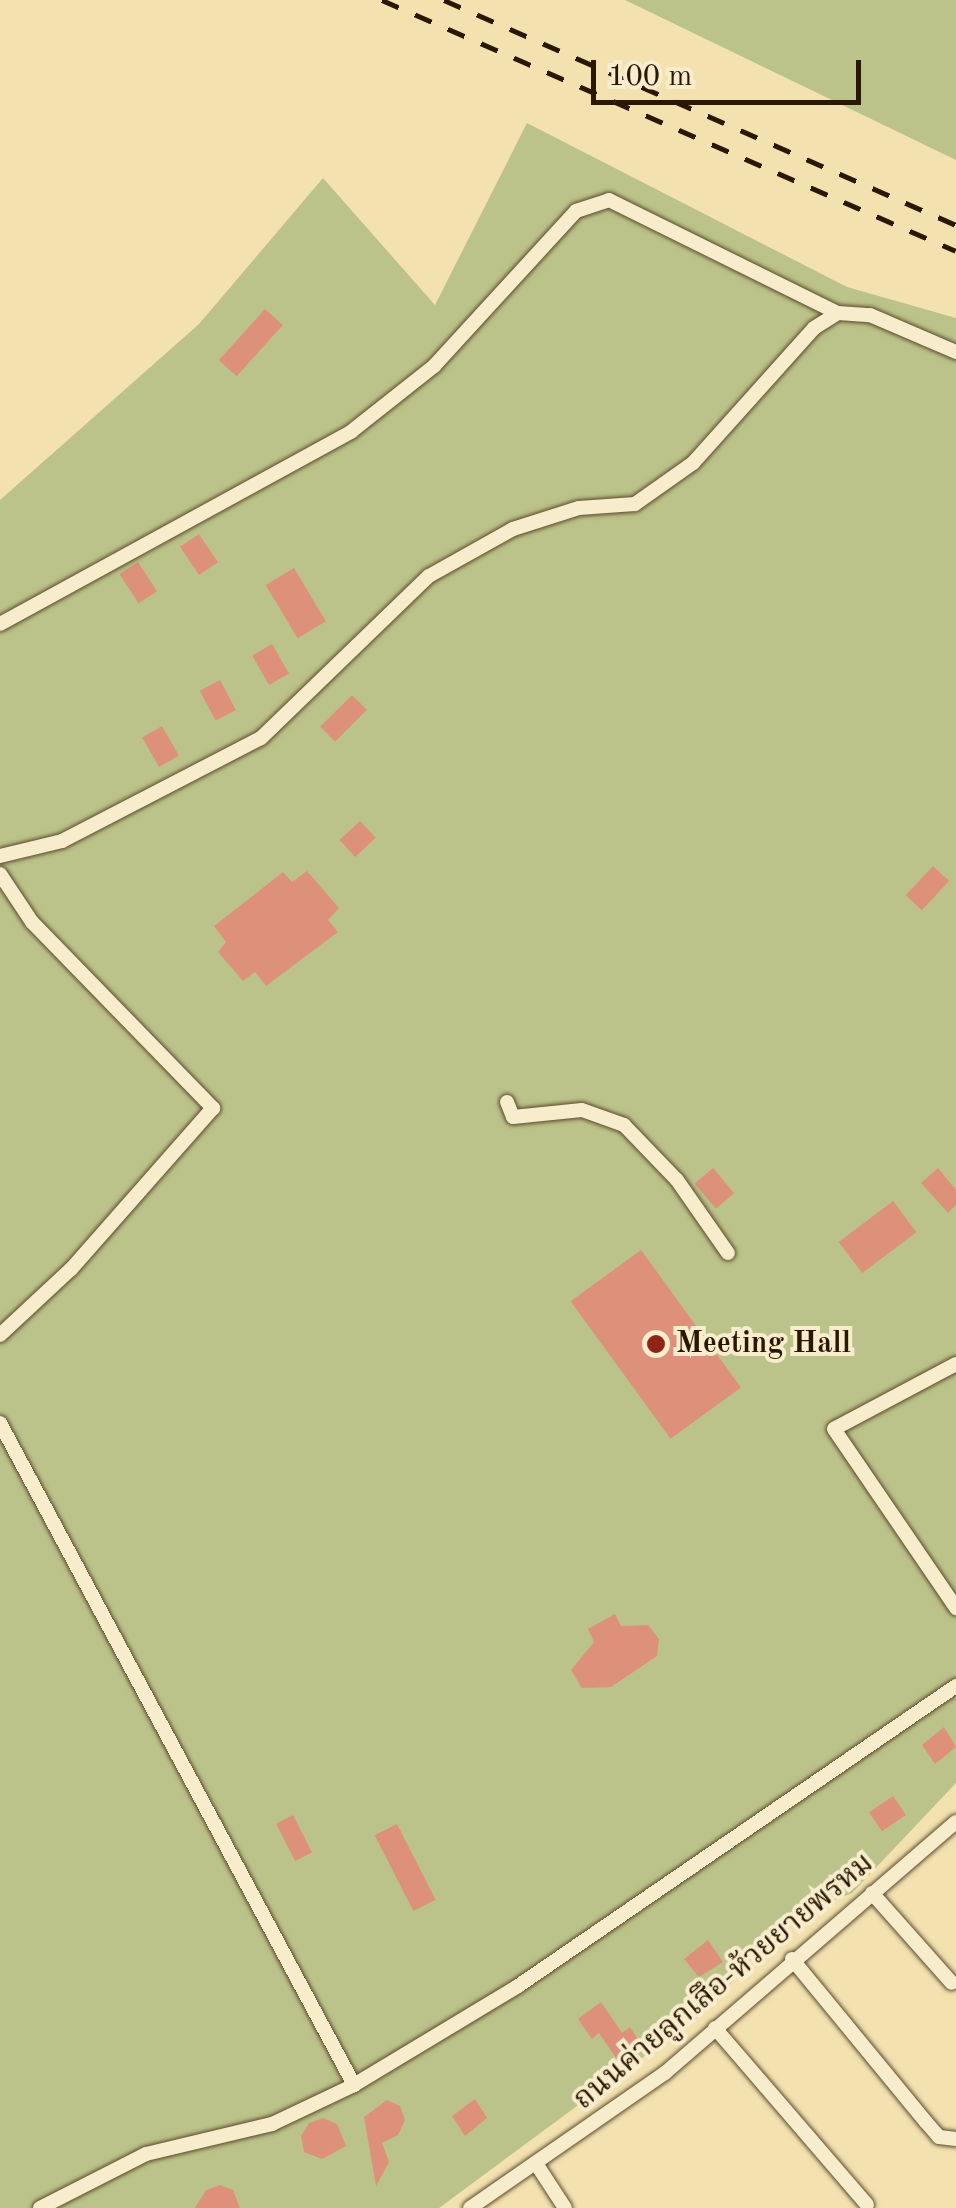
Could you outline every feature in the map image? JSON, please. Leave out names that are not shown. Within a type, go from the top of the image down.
[{"type":"street","points":[[0,624],[352,431],[434,366],[576,211],[608,200],[838,313],[870,315],[956,352]]},
{"type":"street","points":[[0,856],[62,841],[261,738],[429,576],[513,529],[579,508],[635,504],[692,463],[814,328],[838,313]]},
{"type":"street","points":[[0,874],[32,922],[213,1108],[71,1269],[0,1335]]},
{"type":"street","points":[[506,1102],[513,1117],[582,1110],[624,1125],[677,1180],[728,1254]]},
{"type":"street","points":[[956,1364],[834,1430],[956,1608]]},
{"type":"street","points":[[0,1423],[354,2085]]},
{"type":"street","points":[[40,2208],[146,2154],[272,2124],[354,2085],[518,1986],[956,1686]]},
{"type":"street","name":"ถนนค่ายลูกเสึอ-ห้วยยายพรหม","points":[[470,2208],[537,2165],[715,2028],[956,1822]]},
{"type":"street","points":[[872,1894],[952,1984]]},
{"type":"street","points":[[792,1959],[939,2137],[956,2139]]},
{"type":"street","points":[[715,2028],[867,2205]]},
{"type":"street","points":[[537,2165],[565,2208]]},
{"type":"green space","points":[[625,0],[956,0],[956,160]]},
{"type":"green space","points":[[527,123],[847,287],[956,318],[956,1783],[852,1893],[781,1923],[711,2007],[439,2208],[0,2208],[0,500],[199,324],[323,178],[435,305]]},
{"type":"building","points":[[265,309],[283,325],[237,376],[219,360]]},
{"type":"building","points":[[199,534],[218,562],[199,575],[180,547]]},
{"type":"building","points":[[138,562],[157,591],[139,603],[120,574]]},
{"type":"building","points":[[294,568],[326,621],[298,638],[266,585]]},
{"type":"building","points":[[272,644],[289,673],[269,685],[252,656]]},
{"type":"building","points":[[220,680],[236,710],[216,721],[200,691]]},
{"type":"building","points":[[352,695],[367,710],[335,742],[320,727]]},
{"type":"building","points":[[162,726],[179,755],[159,767],[142,738]]},
{"type":"building","points":[[360,821],[376,838],[355,857],[340,840]]},
{"type":"building","points":[[933,866],[949,881],[922,910],[906,895]]},
{"type":"building","points":[[307,871],[339,908],[328,920],[338,932],[266,986],[255,972],[243,981],[218,952],[226,942],[214,926],[283,872],[292,882]]},
{"type":"building","points":[[713,1168],[734,1193],[716,1209],[695,1183]]},
{"type":"building","points":[[938,1168],[956,1190],[956,1205],[948,1213],[921,1183]]},
{"type":"building","points":[[893,1201],[916,1232],[862,1273],[839,1242]]},
{"type":"building","name":"Meeting Hall","points":[[641,1250],[741,1388],[671,1439],[571,1301]]},
{"type":"building","points":[[615,1614],[621,1626],[648,1625],[659,1639],[657,1656],[611,1687],[582,1688],[571,1670],[594,1642],[588,1629]]},
{"type":"building","points":[[944,1727],[956,1747],[935,1764],[922,1745]]},
{"type":"building","points":[[893,1796],[906,1815],[882,1831],[869,1812]]},
{"type":"building","points":[[293,1815],[312,1852],[295,1861],[276,1824]]},
{"type":"building","points":[[397,1824],[436,1900],[413,1911],[375,1835]]},
{"type":"building","points":[[708,1940],[723,1962],[699,1977],[684,1959]]},
{"type":"building","points":[[601,2002],[622,2033],[630,2027],[642,2046],[620,2064],[599,2033],[592,2039],[578,2019]]},
{"type":"building","points":[[475,2099],[487,2118],[465,2136],[452,2116]]},
{"type":"building","points":[[387,2100],[400,2106],[405,2120],[398,2135],[382,2143],[389,2162],[376,2186],[364,2117]]},
{"type":"building","points":[[323,2118],[337,2124],[346,2146],[322,2159],[304,2152],[301,2136],[309,2123]]},
{"type":"building","points":[[220,2185],[233,2190],[240,2208],[195,2208],[206,2190]]},
{"type":"railway","points":[[382,0],[956,251]]},
{"type":"railway","points":[[444,0],[956,225]]},
{"type":"place","name":"Meeting Hall","points":[[656,1344]]}]
